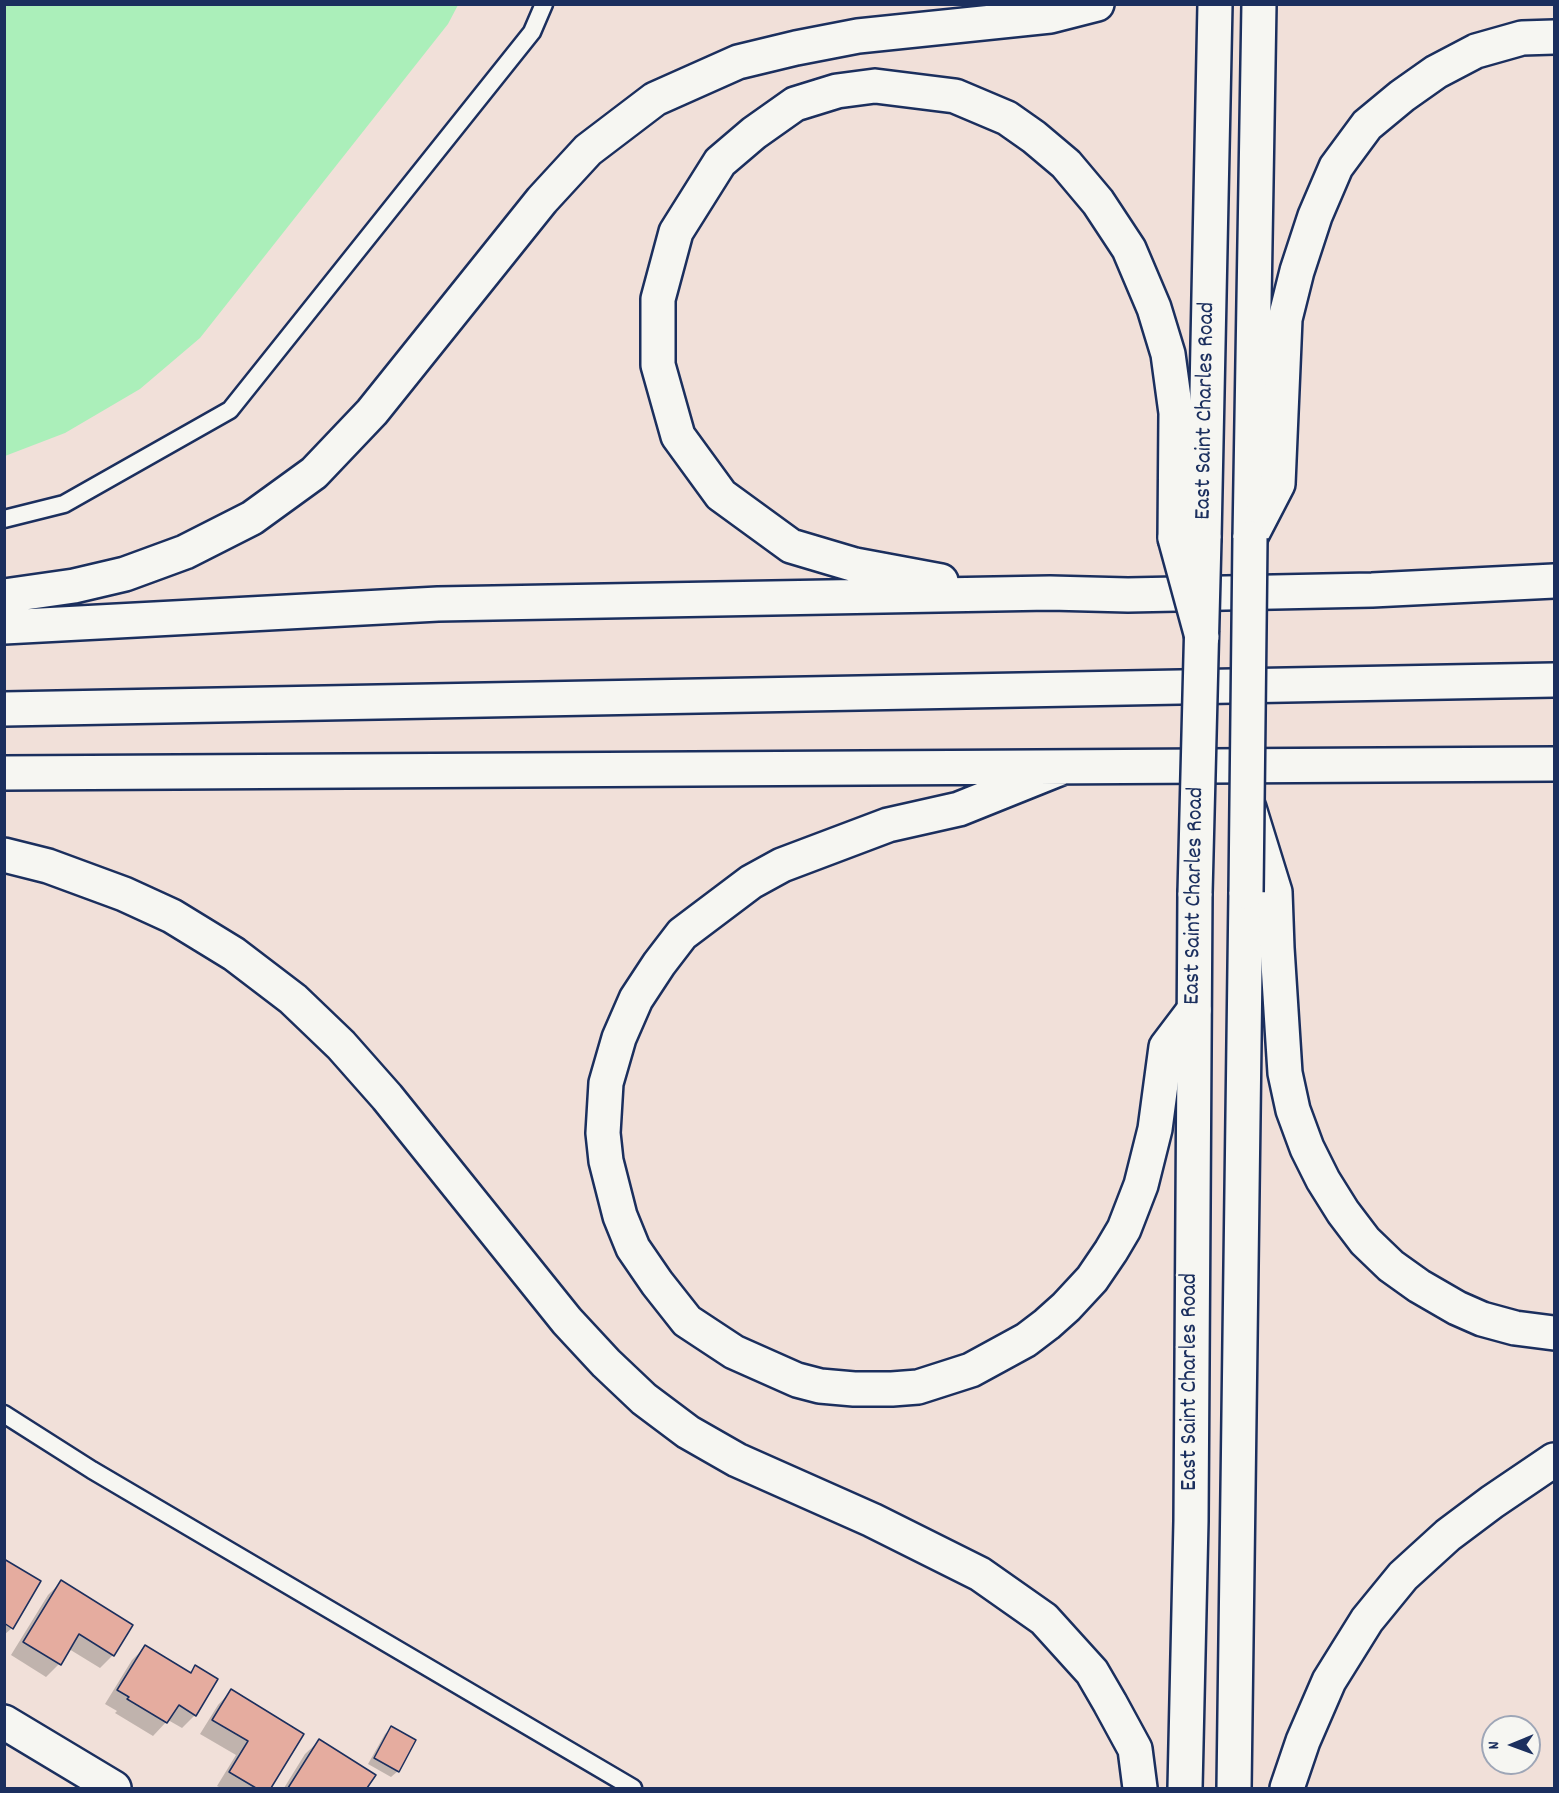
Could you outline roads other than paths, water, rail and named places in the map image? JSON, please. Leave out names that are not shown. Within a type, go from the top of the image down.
[{"type":"main road","points":[[4,596],[74,586],[125,574],[185,552],[252,518],[314,473],[372,412],[542,200],[588,150],[655,99],[738,62],[796,48],[858,36],[1050,16],[1097,4]]},
{"type":"main road","name":"East Saint Charles Road","points":[[1185,1788],[1191,1509],[1195,893],[1202,637],[1190,538],[1215,4]]},
{"type":"main road","name":"East Saint Charles Road","points":[[1234,1788],[1260,892],[1247,800],[1259,4]]},
{"type":"main road","points":[[1250,538],[1278,484],[1285,319],[1297,271],[1315,216],[1336,167],[1367,125],[1436,72],[1476,51],[1522,38],[1554,37]]},
{"type":"main road","points":[[1050,593],[942,582],[855,565],[791,546],[721,495],[678,436],[658,365],[658,299],[676,232],[720,162],[754,133],[795,104],[837,91],[875,86],[955,96],[1007,118],[1066,164],[1098,202],[1129,249],[1154,308],[1168,354],[1190,538]]},
{"type":"main road","points":[[1514,583],[1554,566]]},
{"type":"main road","points":[[4,627],[438,604],[1050,593],[1128,595],[1360,591],[1554,581]]},
{"type":"main road","points":[[4,709],[1554,680]]},
{"type":"main road","points":[[4,773],[1554,764]]},
{"type":"main road","points":[[1443,765],[1554,787]]},
{"type":"main road","points":[[1061,768],[958,809],[888,825],[783,865],[751,882],[682,934],[636,999],[619,1038],[606,1083],[603,1133],[606,1161],[620,1216],[633,1248],[687,1321],[734,1352],[797,1380],[820,1386],[892,1389],[918,1387],[971,1370],[1026,1340],[1047,1324],[1092,1279],[1111,1251],[1124,1229],[1141,1185],[1155,1129],[1166,1047],[1194,1010]]},
{"type":"main road","points":[[4,855],[48,866],[124,894],[172,916],[234,954],[292,999],[340,1045],[387,1096],[567,1321],[644,1399],[688,1432],[737,1460],[872,1520],[970,1569],[1044,1619],[1092,1672],[1115,1712],[1135,1749],[1140,1788]]},
{"type":"main road","points":[[1260,892],[1277,948],[1285,1073],[1293,1110],[1307,1148],[1343,1212],[1365,1241],[1391,1266],[1441,1299],[1482,1319],[1515,1328],[1554,1333]]},
{"type":"main road","points":[[1287,1788],[1303,1740],[1329,1681],[1367,1620],[1403,1576],[1448,1535],[1554,1460]]},
{"type":"main road","points":[[4,1722],[114,1788]]},
{"type":"lane","points":[[4,519],[64,504],[230,410],[532,32],[544,4]]},
{"type":"lane","points":[[4,1414],[92,1470],[633,1788]]}]
